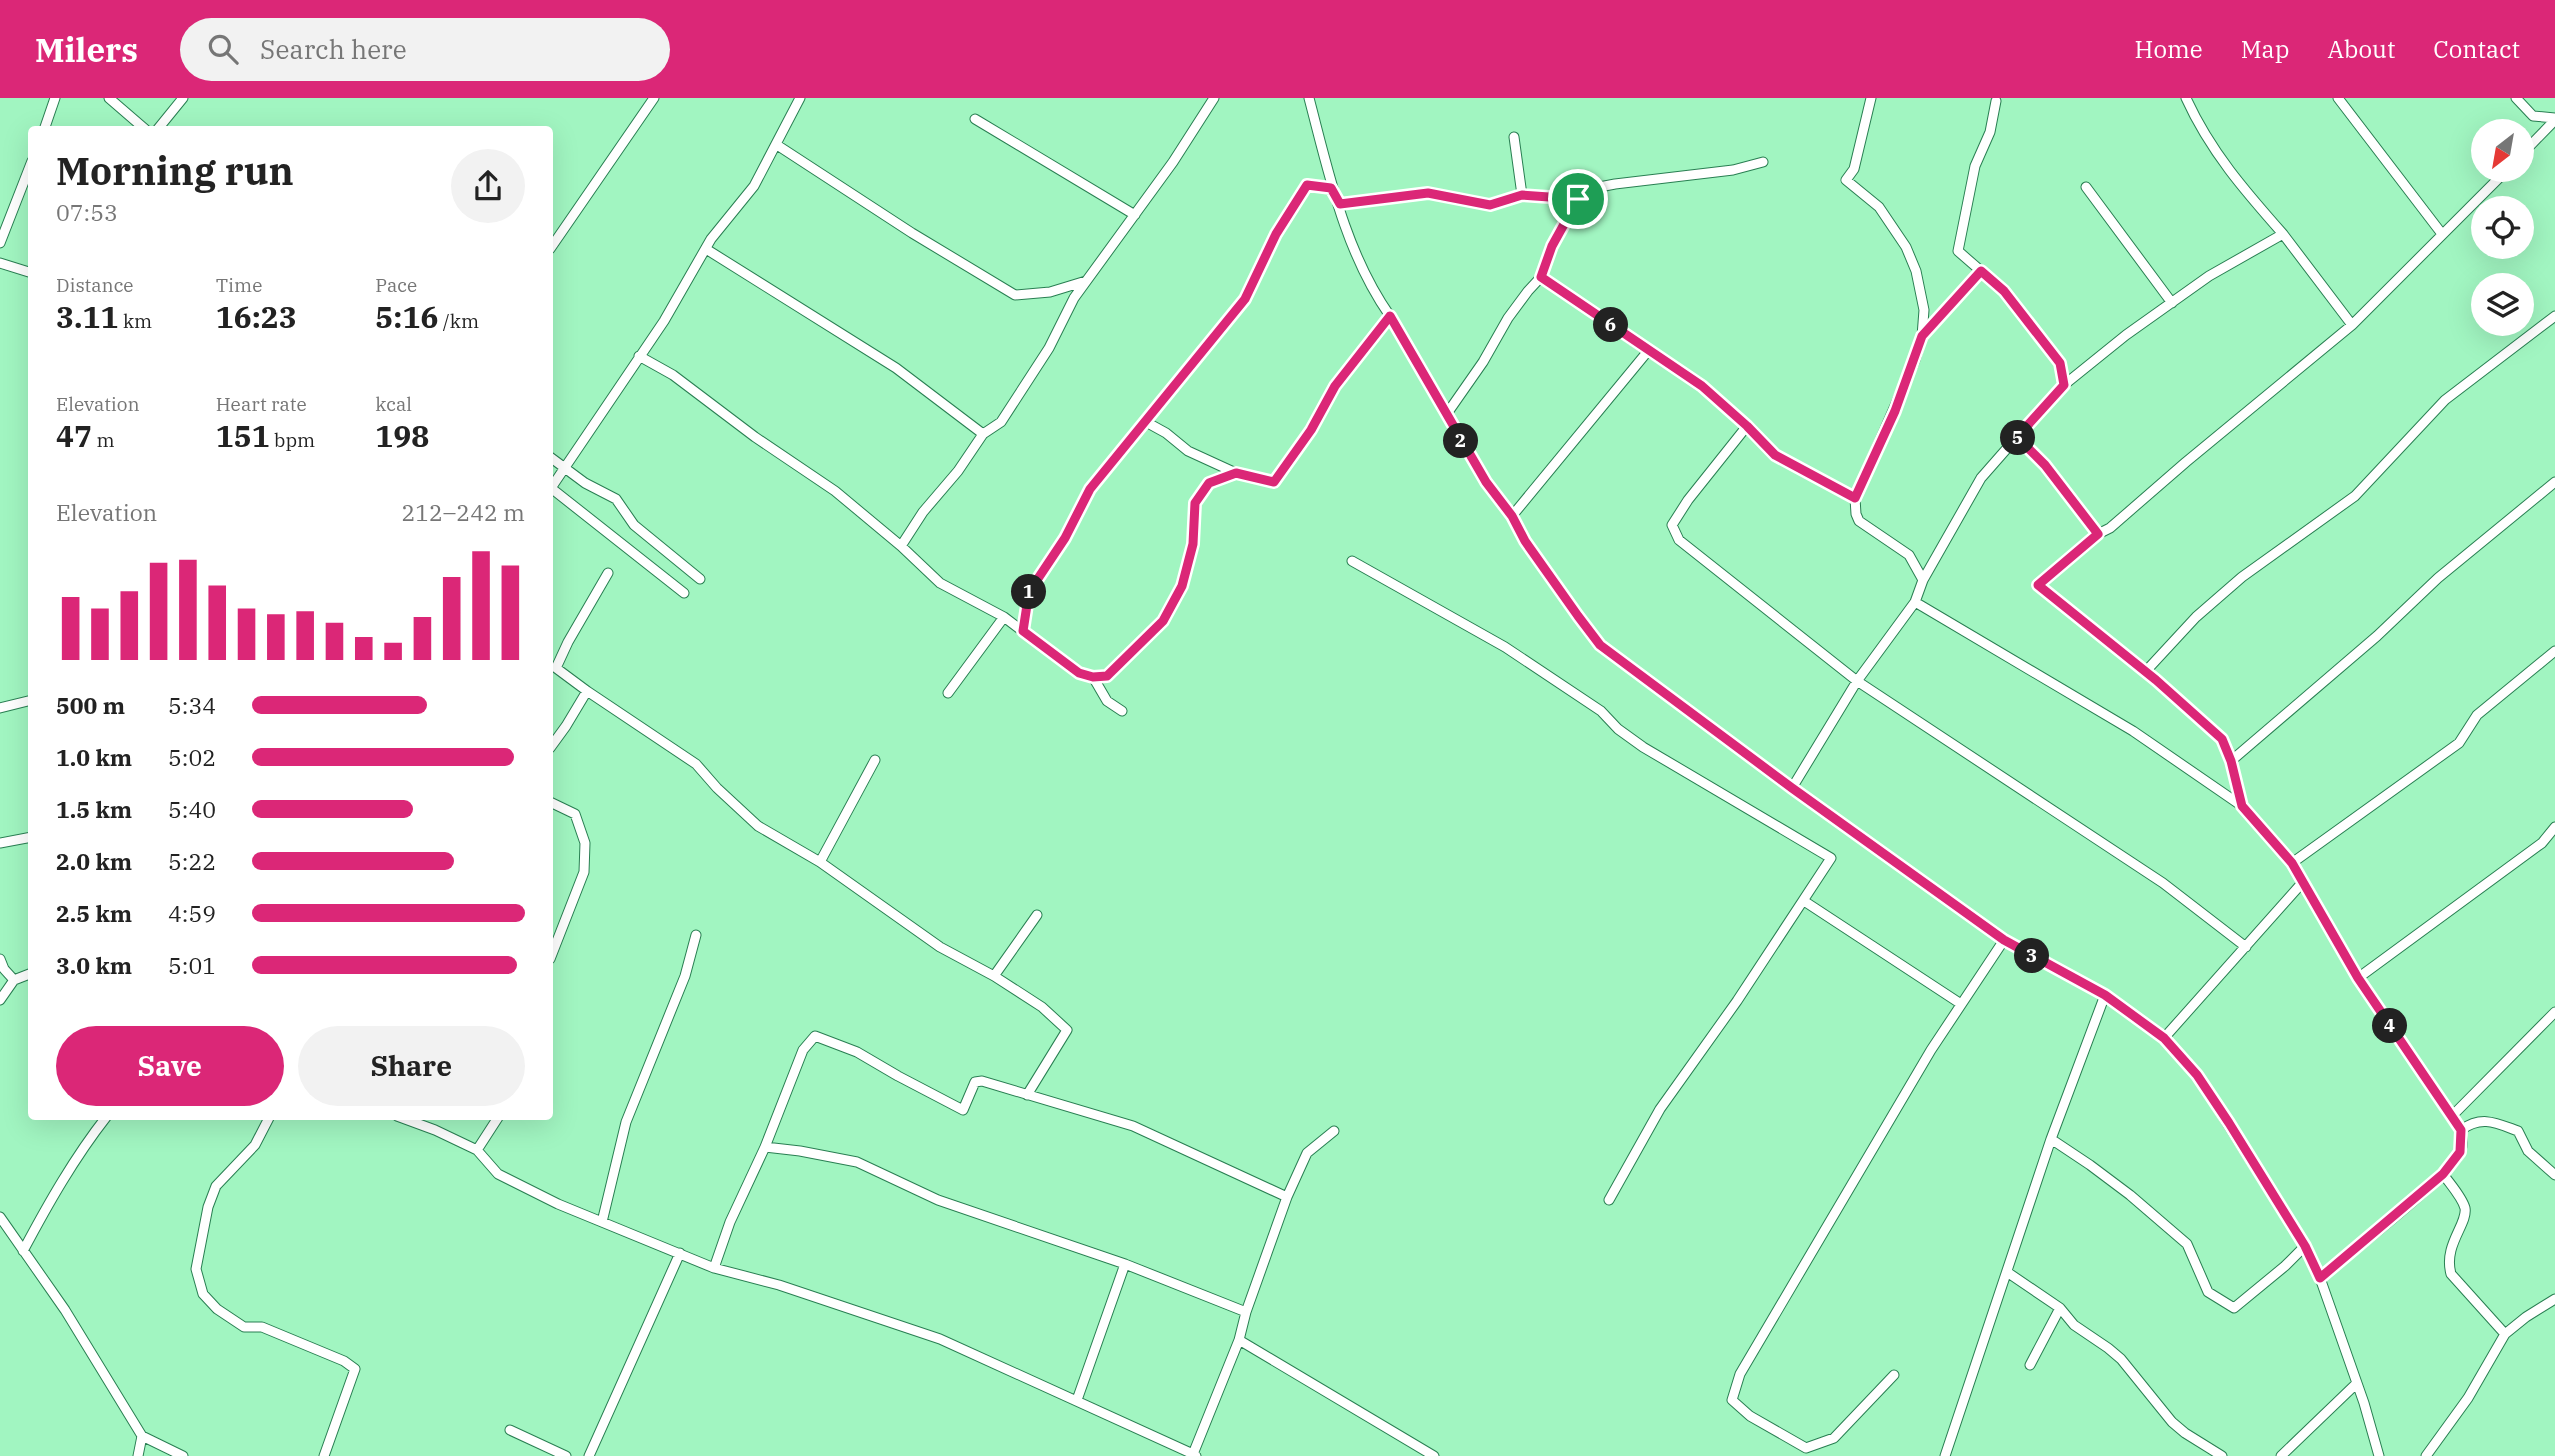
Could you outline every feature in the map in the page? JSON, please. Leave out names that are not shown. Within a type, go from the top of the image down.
[{"type":"street","points":[[45,126],[55,98]]},
{"type":"street","points":[[109,98],[141,126]]},
{"type":"street","points":[[160,126],[183,98]]},
{"type":"street","points":[[553,245],[654,98]]},
{"type":"street","points":[[553,485],[664,321],[706,249],[754,186],[800,98]]},
{"type":"street","points":[[901,546],[923,512],[958,471],[983,435],[1001,422],[1049,348],[1074,298],[1173,163],[1214,98]]},
{"type":"street","points":[[1309,98],[1331,188],[1340,204],[1355,253],[1373,291],[1486,482],[1600,645],[1792,788],[2004,940],[2105,995],[2164,1038],[2197,1075],[2305,1246],[2320,1278],[2379,1456]]},
{"type":"street","points":[[1871,98],[1854,169],[1846,180],[1879,207],[1906,247],[1916,271],[1924,310],[1922,336],[1895,411],[1855,498],[1856,514],[1859,521],[1909,555],[1923,580]]},
{"type":"street","points":[[2186,98],[2201,131],[2240,185],[2283,234],[2352,325]]},
{"type":"street","points":[[2338,98],[2442,234]]},
{"type":"street","points":[[2516,98],[2533,116],[2555,119]]},
{"type":"street","points":[[1996,101],[1990,132],[1975,166],[1958,251],[2004,291],[2060,363],[2077,375]]},
{"type":"street","points":[[975,119],[1135,215]]},
{"type":"street","points":[[2534,142],[2555,119]]},
{"type":"street","points":[[1514,137],[1522,195]]},
{"type":"street","points":[[777,145],[923,240],[1015,295],[1050,292],[1087,281]]},
{"type":"street","points":[[1446,415],[1483,362],[1508,318],[1541,277],[1552,246],[1578,199],[1589,190],[1615,184],[1733,170],[1763,162]]},
{"type":"street","points":[[0,243],[28,171]]},
{"type":"street","points":[[2242,806],[2231,761],[2222,739],[2146,671],[2038,585],[2352,325],[2495,182]]},
{"type":"street","points":[[1023,631],[1029,592],[1065,538],[1090,489],[1245,299],[1276,234],[1307,185],[1331,188]]},
{"type":"street","points":[[2086,187],[2172,303]]},
{"type":"street","points":[[1340,204],[1428,193],[1490,205],[1522,195],[1578,199]]},
{"type":"street","points":[[1792,788],[1857,681],[1915,602],[1923,580],[1981,478],[2017,437],[2064,385],[2077,375],[2209,276],[2283,234]]},
{"type":"street","points":[[706,249],[896,368],[983,435]]},
{"type":"street","points":[[0,263],[28,272]]},
{"type":"street","points":[[1922,336],[1981,271]]},
{"type":"street","points":[[1541,277],[1702,386],[1775,455],[1855,498]]},
{"type":"street","points":[[1146,422],[1166,433],[1188,451],[1236,473],[1274,482],[1311,430],[1335,386],[1390,316]]},
{"type":"street","points":[[2146,671],[2196,617],[2242,577],[2355,496],[2445,400],[2555,316]]},
{"type":"street","points":[[1512,516],[1648,351]]},
{"type":"street","points":[[639,356],[673,375],[755,437],[835,491],[901,546],[940,583],[1004,617],[1079,673],[1093,677],[1107,676],[1163,621],[1182,586],[1193,544],[1195,503],[1209,483],[1236,473]]},
{"type":"street","points":[[2060,363],[2064,385]]},
{"type":"street","points":[[1747,426],[1688,500],[1672,525],[1679,540],[1857,681],[2163,883],[2246,947]]},
{"type":"street","points":[[2017,437],[2045,465],[2098,534]]},
{"type":"street","points":[[553,459],[585,483],[616,499],[634,525],[700,579]]},
{"type":"street","points":[[2231,761],[2377,636],[2438,578],[2555,482]]},
{"type":"street","points":[[553,490],[684,593]]},
{"type":"street","points":[[1352,561],[1505,647],[1601,711],[1618,729],[1643,747],[1831,859],[1660,1109],[1609,1200]]},
{"type":"street","points":[[608,573],[553,666],[696,764],[717,788],[758,826],[820,862],[940,947],[994,976],[1042,1007],[1067,1030],[1027,1095]]},
{"type":"street","points":[[1915,602],[2133,732],[2242,806],[2292,863],[2358,978],[2461,1130],[2460,1152],[2443,1174],[2320,1278]]},
{"type":"street","points":[[948,693],[1004,617]]},
{"type":"street","points":[[2292,863],[2459,743],[2477,715],[2555,651]]},
{"type":"street","points":[[1093,677],[1107,701],[1122,711]]},
{"type":"street","points":[[553,744],[586,691]]},
{"type":"street","points":[[0,708],[28,701]]},
{"type":"street","points":[[820,862],[875,760]]},
{"type":"street","points":[[553,803],[575,814],[585,843],[584,872],[553,951]]},
{"type":"street","points":[[2358,978],[2542,843],[2555,827]]},
{"type":"street","points":[[0,843],[28,838]]},
{"type":"street","points":[[2164,1038],[2302,883]]},
{"type":"street","points":[[1804,901],[1961,1004]]},
{"type":"street","points":[[994,976],[1037,915]]},
{"type":"street","points":[[602,1222],[626,1122],[685,976],[696,935]]},
{"type":"street","points":[[1894,1375],[1834,1438],[1806,1448],[1750,1416],[1732,1400],[1740,1374],[1931,1050],[2004,940]]},
{"type":"street","points":[[0,959],[4,969],[14,980]]},
{"type":"street","points":[[0,1000],[14,980],[28,975]]},
{"type":"street","points":[[1945,1456],[2051,1139],[2105,995]]},
{"type":"street","points":[[2451,1117],[2555,1012]]},
{"type":"street","points":[[714,1268],[730,1222],[765,1147],[803,1050],[816,1036],[857,1052],[963,1110],[975,1082],[978,1081],[1133,1126],[1287,1197]]},
{"type":"street","points":[[23,1251],[86,1143],[104,1120]]},
{"type":"street","points":[[268,1120],[255,1145],[216,1186],[208,1207],[196,1269],[203,1294],[217,1309],[244,1327],[262,1327],[344,1361],[355,1369],[324,1456]]},
{"type":"street","points":[[408,1120],[477,1150],[498,1174],[602,1222],[714,1268],[779,1285],[940,1339],[1195,1455],[1239,1340],[1246,1312],[1287,1197],[1307,1153],[1334,1131]]},
{"type":"street","points":[[477,1150],[496,1120]]},
{"type":"street","points":[[2461,1130],[2473,1121],[2485,1121],[2518,1131],[2528,1152],[2555,1175]]},
{"type":"street","points":[[2051,1139],[2120,1188],[2187,1244],[2208,1292],[2234,1308],[2305,1246]]},
{"type":"street","points":[[765,1147],[857,1162],[938,1200],[1125,1264],[1246,1312]]},
{"type":"street","points":[[2443,1174],[2465,1208],[2450,1250],[2448,1264],[2451,1274],[2505,1334]]},
{"type":"street","points":[[0,1217],[65,1310],[142,1436],[183,1456]]},
{"type":"street","points":[[589,1456],[680,1253]]},
{"type":"street","points":[[1077,1400],[1125,1264]]},
{"type":"street","points":[[2007,1272],[2060,1308],[2074,1325],[2121,1359],[2172,1422],[2222,1456]]},
{"type":"street","points":[[2426,1456],[2468,1398],[2505,1334],[2555,1299]]},
{"type":"street","points":[[2030,1364],[2060,1308]]},
{"type":"street","points":[[1239,1340],[1434,1456]]},
{"type":"street","points":[[2281,1456],[2357,1383]]},
{"type":"street","points":[[510,1430],[566,1456]]},
{"type":"street","points":[[138,1456],[142,1436]]},
{"type":"route","points":[[1307,185],[1331,188],[1340,204],[1428,193],[1490,205],[1522,195],[1578,199],[1552,246],[1541,277],[1702,386],[1775,455],[1855,498],[1895,411],[1922,336],[1981,271],[2004,291],[2060,363],[2064,385],[2017,437],[2045,465],[2098,534],[2038,585],[2156,680],[2222,739],[2231,761],[2242,806],[2292,863],[2358,978],[2461,1130],[2460,1152],[2443,1174],[2320,1278],[2305,1246],[2229,1123],[2197,1075],[2164,1038],[2105,995],[2004,940],[1792,788],[1600,645],[1486,482],[1390,316],[1335,386],[1311,430],[1274,482],[1236,473],[1209,483],[1195,503],[1193,544],[1182,586],[1163,621],[1107,676],[1093,677],[1079,673],[1023,631],[1029,592],[1065,538],[1090,489],[1245,299],[1276,234],[1307,185]]}]
